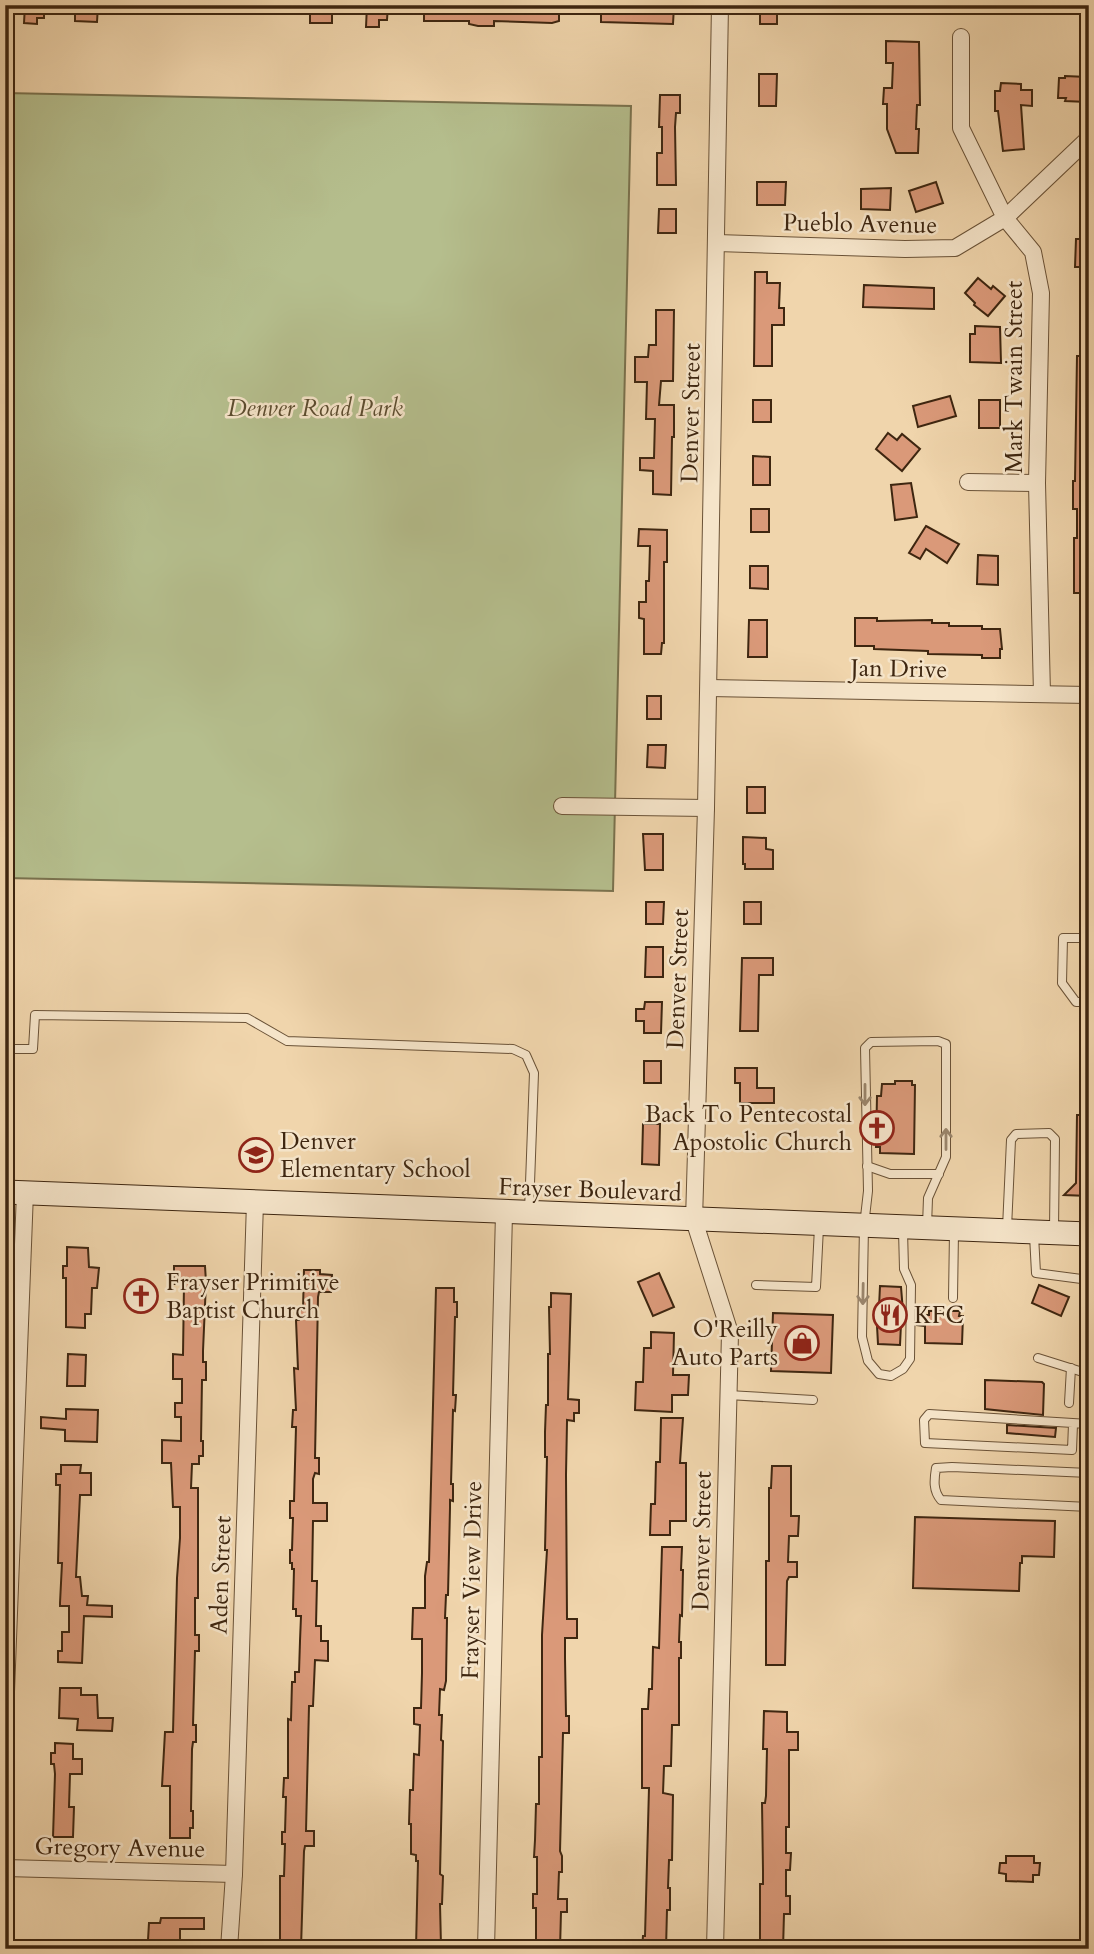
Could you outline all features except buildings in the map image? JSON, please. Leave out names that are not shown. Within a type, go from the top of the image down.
[{"type":"main road","name":"Frayser Boulevard","points":[[15,1192],[1089,1234]]},
{"type":"street","name":"Denver Street","points":[[715,1949],[730,1333],[694,1220],[709,688],[720,5]]},
{"type":"street","name":"Mark Twain Street","points":[[961,37],[961,128],[1005,218],[1033,252],[1041,293],[1037,483],[1042,694]]},
{"type":"street","name":"Pueblo Avenue","points":[[717,243],[905,249],[956,247],[1005,218],[1089,138]]},
{"type":"street","points":[[968,482],[1037,483]]},
{"type":"street","name":"Jan Drive","points":[[709,688],[1089,695]]},
{"type":"street","points":[[562,806],[706,808]]},
{"type":"street","points":[[5,1718],[15,1192]]},
{"type":"street","name":"Aden Street","points":[[229,1949],[234,1874],[255,1202]]},
{"type":"street","name":"Frayser View Drive","points":[[486,1949],[504,1213]]},
{"type":"street","name":"Gregory Avenue","points":[[5,1868],[234,1874]]},
{"type":"lane","points":[[1089,938],[1063,938],[1062,983],[1076,1002],[1089,1002]]},
{"type":"lane","points":[[5,1049],[33,1049],[36,1015],[247,1018],[287,1041],[513,1049],[526,1055],[534,1073],[529,1214]]},
{"type":"lane","points":[[903,1227],[904,1269],[911,1285],[910,1359],[903,1369],[891,1376],[879,1374],[868,1362],[862,1337],[864,1226],[868,1191],[864,1048],[871,1042],[938,1041],[946,1044],[946,1157],[928,1198],[927,1228]]},
{"type":"lane","points":[[1007,1231],[1011,1140],[1016,1134],[1049,1133],[1055,1139],[1044,1232],[1036,1272],[1089,1280]]},
{"type":"lane","points":[[867,1166],[890,1174],[939,1174]]},
{"type":"lane","points":[[756,1285],[816,1287],[819,1224]]},
{"type":"lane","points":[[953,1298],[954,1229]]},
{"type":"lane","points":[[1038,1358],[1089,1374]]},
{"type":"lane","points":[[1069,1403],[1071,1368]]},
{"type":"lane","points":[[728,1395],[813,1399]]},
{"type":"lane","points":[[1073,1424],[1072,1450],[925,1443],[925,1420],[929,1414],[1089,1424]]},
{"type":"lane","points":[[1089,1473],[952,1467],[936,1468],[934,1479],[936,1494],[941,1500],[1089,1507]]},
{"type":"green space","name":"Denver Road Park","points":[[5,93],[631,106],[613,891],[5,878]]},
{"type":"place","name":"Back To Pentecostal Apostolic Church","points":[[877,1128]]},
{"type":"place","name":"Denver Elementary School","points":[[256,1155]]},
{"type":"place","name":"Frayser Primitive Baptist Church","points":[[141,1296]]},
{"type":"place","name":"KFC","points":[[890,1315]]},
{"type":"place","name":"O'Reilly Auto Parts","points":[[802,1343]]}]
